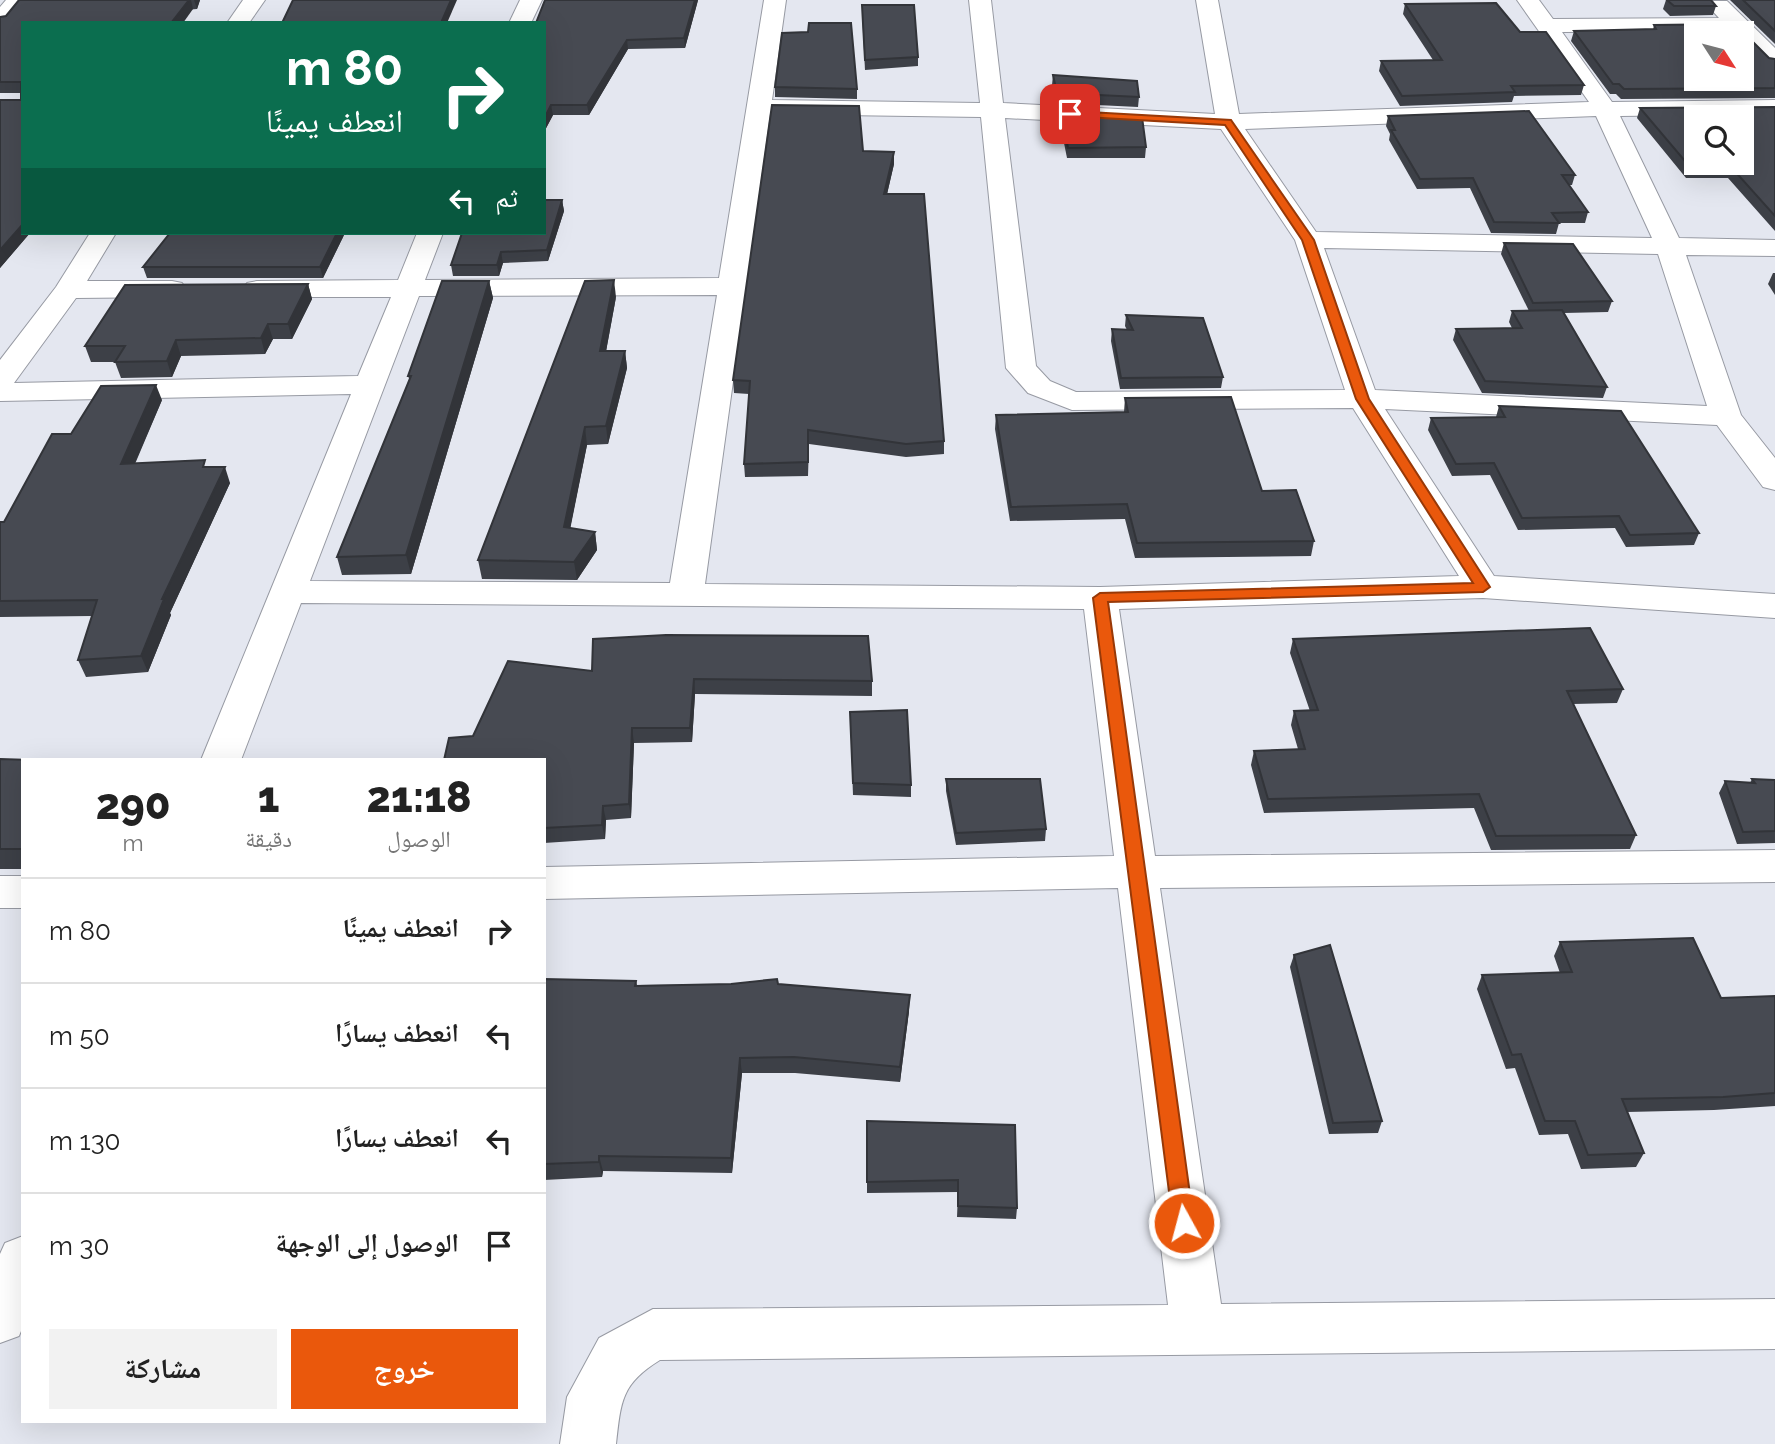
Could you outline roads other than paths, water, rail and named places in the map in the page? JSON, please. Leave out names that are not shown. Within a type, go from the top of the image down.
[{"type":"street","points":[[0,20],[18,0]]},
{"type":"street","points":[[239,21],[254,0]]},
{"type":"street","points":[[521,21],[531,0]]},
{"type":"street","points":[[685,594],[775,0]]},
{"type":"street","points":[[980,0],[1021,368],[1040,387],[1072,401],[1363,399],[1726,416]]},
{"type":"street","points":[[1207,0],[1228,122],[1308,240],[1363,399],[1483,587]]},
{"type":"street","points":[[1528,0],[1605,109],[1669,246],[1726,416],[1775,480]]},
{"type":"street","points":[[1713,0],[1735,21]]},
{"type":"street","points":[[1546,26],[1684,25]]},
{"type":"street","points":[[1754,40],[1775,61]]},
{"type":"street","points":[[757,107],[992,110],[1228,122],[1605,109],[1775,107]]},
{"type":"street","points":[[0,380],[68,290],[102,235]]},
{"type":"street","points":[[222,758],[429,235]]},
{"type":"street","points":[[1308,240],[1775,248]]},
{"type":"street","points":[[68,290],[731,286]]},
{"type":"street","points":[[0,392],[370,385]]},
{"type":"street","points":[[288,592],[1100,598],[1483,587],[1775,606]]},
{"type":"street","points":[[1100,598],[1198,1331]]},
{"type":"street","points":[[546,883],[1136,872],[1775,866]]},
{"type":"street","points":[[0,892],[21,892]]},
{"type":"street","points":[[0,1318],[21,1265]]},
{"type":"street","points":[[588,1444],[594,1397],[618,1356],[653,1335],[1775,1324]]}]
